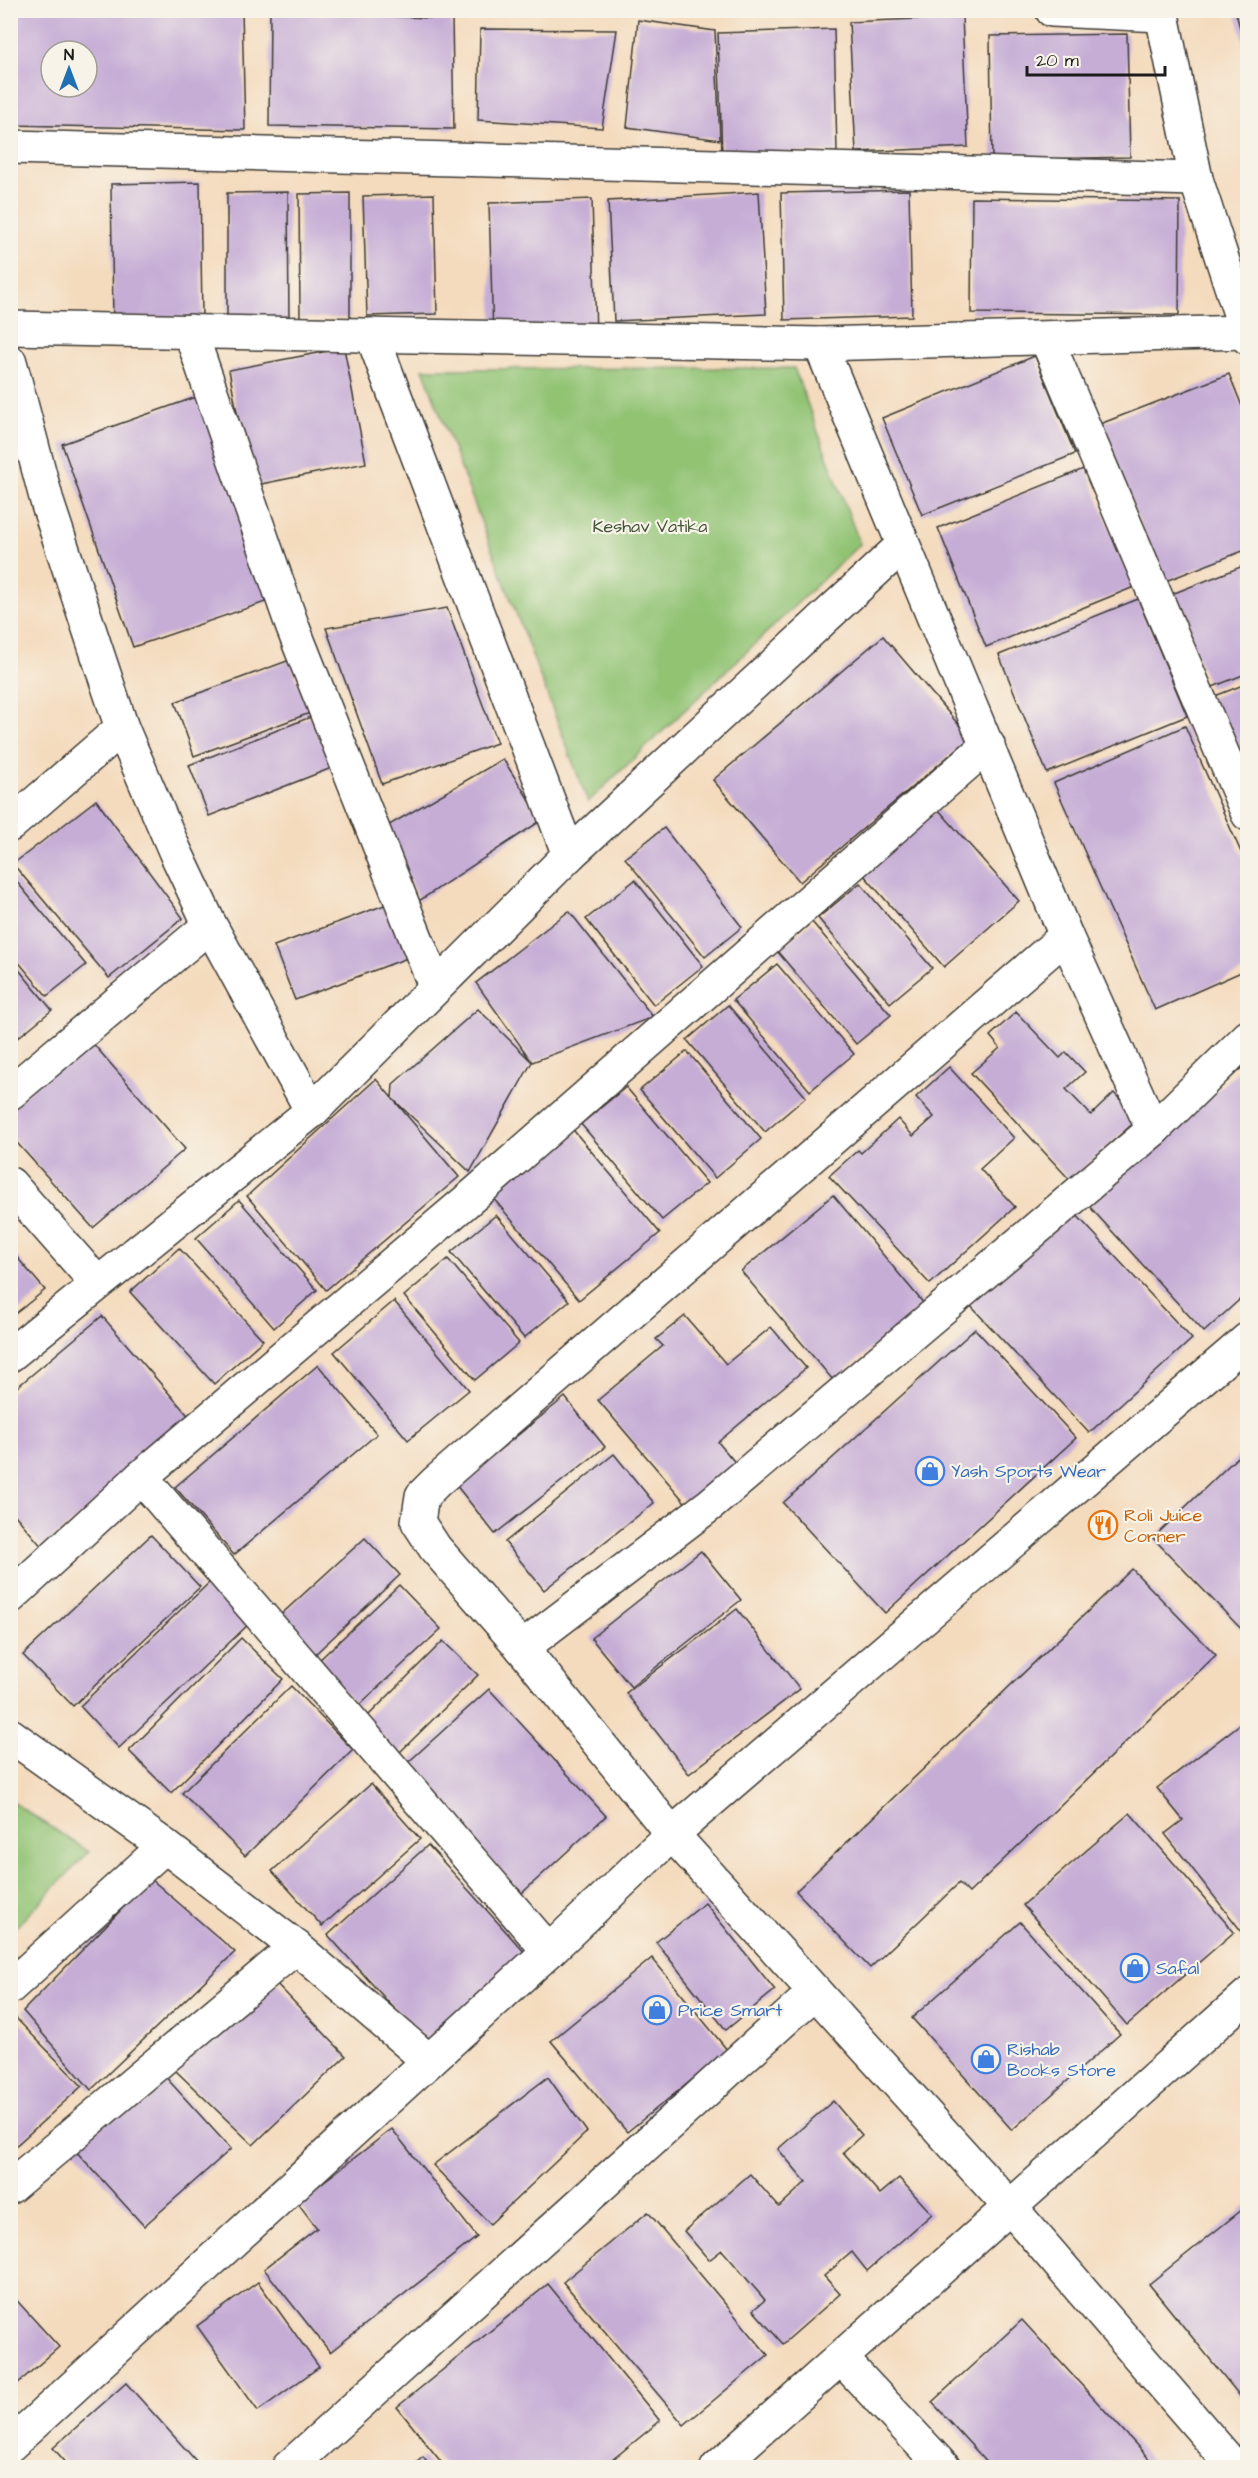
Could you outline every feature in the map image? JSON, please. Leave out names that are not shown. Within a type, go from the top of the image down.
[{"type":"street","points":[[10,328],[820,344],[1246,335],[1196,179],[1161,13],[1052,10]]},
{"type":"street","points":[[10,147],[1196,179]]},
{"type":"street","points":[[190,331],[292,628],[435,986]]},
{"type":"street","points":[[372,335],[569,855]]},
{"type":"street","points":[[1047,340],[1248,814]]},
{"type":"street","points":[[820,344],[1066,936],[1153,1130]]},
{"type":"street","points":[[10,362],[48,505],[122,728],[210,925],[312,1111]]},
{"type":"street","points":[[10,1355],[312,1111],[569,855],[903,545]]},
{"type":"street","points":[[10,825],[122,728]]},
{"type":"street","points":[[10,1597],[141,1477],[476,1193],[988,745]]},
{"type":"street","points":[[10,1093],[210,925]]},
{"type":"street","points":[[1066,936],[422,1496],[418,1522],[435,1548],[522,1648],[672,1834],[1010,2206],[1235,2468]]},
{"type":"street","points":[[522,1648],[720,1497],[1153,1130],[1248,1037]]},
{"type":"street","points":[[10,1184],[97,1283]]},
{"type":"street","points":[[10,2445],[549,1951],[672,1834],[1248,1339]]},
{"type":"street","points":[[141,1477],[549,1951]]},
{"type":"street","points":[[10,1735],[165,1846],[296,1947],[429,2061]]},
{"type":"street","points":[[10,1987],[165,1846]]},
{"type":"street","points":[[10,2187],[296,1947]]},
{"type":"street","points":[[288,2468],[815,1992]]},
{"type":"street","points":[[717,2468],[1248,1995]]},
{"type":"street","points":[[841,2358],[945,2468]]},
{"type":"green space","name":"Keshav Vatika","points":[[794,368],[860,544],[588,802],[423,369]]},
{"type":"green space","points":[[11,1801],[89,1852],[11,1932]]},
{"type":"building","points":[[12,10],[242,10],[245,130],[12,125]]},
{"type":"building","points":[[1235,10],[1248,10],[1248,53],[1247,53]]},
{"type":"building","points":[[270,11],[452,19],[454,129],[269,126]]},
{"type":"building","points":[[962,17],[968,147],[856,152],[849,22]]},
{"type":"building","points":[[638,20],[715,31],[720,140],[627,127]]},
{"type":"building","points":[[480,29],[617,30],[602,128],[478,120]]},
{"type":"building","points":[[834,29],[837,152],[722,155],[718,33]]},
{"type":"building","points":[[1127,34],[1130,157],[992,160],[990,36]]},
{"type":"building","points":[[200,182],[202,317],[113,318],[111,184]]},
{"type":"building","points":[[909,190],[912,316],[784,320],[781,193]]},
{"type":"building","points":[[288,192],[289,325],[227,325],[227,193]]},
{"type":"building","points":[[759,192],[766,314],[614,321],[608,201]]},
{"type":"building","points":[[350,193],[350,318],[300,318],[299,194]]},
{"type":"building","points":[[434,194],[437,314],[367,316],[363,196]]},
{"type":"building","points":[[972,198],[1180,201],[1179,315],[971,313]]},
{"type":"building","points":[[592,199],[596,334],[493,337],[489,203]]},
{"type":"building","points":[[344,348],[366,463],[251,486],[229,370]]},
{"type":"building","points":[[1035,356],[1075,454],[922,515],[882,418]]},
{"type":"building","points":[[1229,374],[1248,421],[1248,549],[1163,582],[1100,424]]},
{"type":"building","points":[[202,395],[274,599],[133,647],[62,444]]},
{"type":"building","points":[[1086,468],[1134,587],[986,647],[938,528]]},
{"type":"building","points":[[1248,564],[1248,673],[1210,688],[1172,594]]},
{"type":"building","points":[[1138,599],[1187,716],[1047,773],[999,655]]},
{"type":"building","points":[[447,608],[497,743],[382,784],[326,628]]},
{"type":"building","points":[[883,636],[970,738],[800,882],[713,780]]},
{"type":"building","points":[[290,660],[310,713],[194,756],[175,702]]},
{"type":"building","points":[[1248,683],[1248,787],[1210,698]]},
{"type":"building","points":[[313,716],[334,767],[209,816],[189,765]]},
{"type":"building","points":[[1185,726],[1248,868],[1248,969],[1155,1010],[1054,783]]},
{"type":"building","points":[[503,759],[542,820],[419,901],[384,828]]},
{"type":"building","points":[[96,800],[183,918],[109,978],[13,864]]},
{"type":"building","points":[[938,809],[1019,901],[944,967],[863,874]]},
{"type":"building","points":[[664,828],[742,927],[705,957],[625,858]]},
{"type":"building","points":[[12,876],[86,965],[47,996],[10,952]]},
{"type":"building","points":[[635,880],[703,966],[654,1005],[586,919]]},
{"type":"building","points":[[860,883],[932,968],[890,1003],[818,918]]},
{"type":"building","points":[[390,903],[410,957],[295,1000],[274,946]]},
{"type":"building","points":[[569,911],[653,1017],[532,1062],[476,983]]},
{"type":"building","points":[[812,922],[891,1015],[856,1044],[777,951]]},
{"type":"building","points":[[10,959],[52,1010],[10,1044]]},
{"type":"building","points":[[777,964],[854,1054],[810,1091],[733,1000]]},
{"type":"building","points":[[728,1005],[806,1097],[765,1132],[687,1040]]},
{"type":"building","points":[[478,1009],[532,1062],[470,1172],[393,1099],[459,1177],[326,1290],[247,1196],[376,1079],[392,1098],[393,1084]]},
{"type":"building","points":[[1016,1012],[1060,1058],[1066,1052],[1085,1072],[1066,1089],[1091,1115],[1114,1093],[1138,1119],[1070,1180],[971,1073],[1000,1048],[990,1036]]},
{"type":"building","points":[[89,1039],[185,1149],[93,1228],[10,1135],[10,1107]]},
{"type":"building","points":[[687,1051],[761,1139],[715,1178],[640,1090]]},
{"type":"building","points":[[1248,1062],[1248,1292],[1204,1332],[1089,1206]]},
{"type":"building","points":[[949,1067],[1014,1138],[980,1169],[1015,1207],[930,1284],[829,1176],[858,1150],[861,1153],[898,1119],[913,1136],[934,1117],[916,1097]]},
{"type":"building","points":[[626,1087],[707,1183],[662,1220],[581,1124]]},
{"type":"building","points":[[569,1125],[660,1233],[579,1300],[488,1192]]},
{"type":"building","points":[[833,1195],[925,1305],[833,1380],[741,1271]]},
{"type":"building","points":[[239,1200],[317,1290],[274,1328],[196,1238]]},
{"type":"building","points":[[1072,1210],[1192,1339],[1089,1433],[969,1304]]},
{"type":"building","points":[[496,1215],[569,1301],[524,1338],[451,1252]]},
{"type":"building","points":[[179,1248],[263,1340],[214,1384],[130,1292]]},
{"type":"building","points":[[10,1249],[45,1290],[10,1318]]},
{"type":"building","points":[[448,1259],[519,1343],[475,1380],[404,1296]]},
{"type":"building","points":[[394,1301],[469,1390],[408,1440],[334,1352]]},
{"type":"building","points":[[102,1316],[192,1420],[43,1548],[10,1509],[10,1393]]},
{"type":"building","points":[[685,1316],[726,1364],[771,1327],[806,1368],[718,1442],[738,1466],[689,1507],[598,1400],[663,1346],[656,1339]]},
{"type":"building","name":"Yash Sports Wear","points":[[975,1329],[1076,1438],[885,1613],[783,1503]]},
{"type":"building","points":[[318,1365],[377,1434],[234,1555],[175,1487]]},
{"type":"building","points":[[565,1397],[605,1447],[495,1534],[456,1485]]},
{"type":"building","points":[[1248,1447],[1248,1636],[1153,1538]]},
{"type":"building","points":[[614,1454],[654,1503],[544,1590],[505,1542]]},
{"type":"building","points":[[151,1535],[200,1587],[73,1706],[23,1655]]},
{"type":"building","points":[[365,1538],[400,1575],[312,1657],[276,1619]]},
{"type":"building","points":[[701,1551],[741,1600],[631,1687],[591,1638]]},
{"type":"building","points":[[1132,1569],[1216,1655],[969,1893],[959,1883],[870,1968],[796,1891]]},
{"type":"building","points":[[213,1579],[253,1620],[119,1748],[80,1706]]},
{"type":"building","points":[[399,1585],[441,1629],[358,1706],[316,1663]]},
{"type":"building","points":[[737,1609],[800,1689],[689,1774],[626,1693]]},
{"type":"building","points":[[241,1638],[283,1679],[171,1793],[129,1751]]},
{"type":"building","points":[[443,1641],[478,1675],[399,1753],[365,1719]]},
{"type":"building","points":[[291,1686],[353,1750],[245,1856],[182,1793]]},
{"type":"building","points":[[489,1689],[606,1816],[522,1893],[404,1766]]},
{"type":"building","points":[[1248,1718],[1248,1928],[1242,1932],[1165,1834],[1183,1820],[1157,1788]]},
{"type":"building","points":[[371,1784],[420,1839],[322,1926],[272,1871]]},
{"type":"building","points":[[1130,1813],[1234,1932],[1127,2025],[1023,1905]]},
{"type":"building","points":[[428,1845],[527,1955],[427,2045],[328,1935]]},
{"type":"building","points":[[151,1879],[235,1952],[91,2090],[23,2011]]},
{"type":"building","points":[[705,1903],[775,1990],[726,2030],[656,1942]]},
{"type":"building","points":[[1020,1922],[1120,2034],[1012,2130],[912,2018]]},
{"type":"building","points":[[652,1958],[728,2051],[627,2132],[551,2041]]},
{"type":"building","points":[[274,1981],[346,2056],[253,2145],[175,2070]]},
{"type":"building","points":[[10,2012],[82,2086],[10,2151]]},
{"type":"building","points":[[161,2072],[231,2149],[144,2226],[74,2149]]},
{"type":"building","points":[[548,2077],[587,2132],[490,2224],[433,2165]]},
{"type":"building","points":[[833,2101],[862,2135],[843,2152],[880,2194],[899,2178],[932,2214],[867,2271],[852,2252],[824,2276],[840,2294],[783,2344],[753,2310],[765,2300],[722,2250],[709,2260],[684,2231],[750,2174],[779,2207],[806,2182],[778,2149]]},
{"type":"building","points":[[392,2129],[477,2237],[330,2352],[264,2269],[317,2228],[297,2202]]},
{"type":"building","points":[[1248,2205],[1248,2406],[1149,2284]]},
{"type":"building","points":[[648,2212],[768,2355],[684,2425],[563,2282]]},
{"type":"building","points":[[258,2282],[319,2367],[258,2411],[197,2326]]},
{"type":"building","points":[[548,2284],[660,2421],[602,2468],[446,2468],[397,2407]]},
{"type":"building","points":[[10,2293],[59,2347],[10,2390]]},
{"type":"building","points":[[1022,2320],[1151,2461],[1144,2468],[992,2468],[932,2402]]},
{"type":"building","points":[[126,2383],[198,2463],[193,2468],[71,2468],[53,2448]]},
{"type":"building","points":[[423,2457],[431,2468],[410,2468]]},
{"type":"place","name":"Yash Sports Wear","points":[[930,1471]]},
{"type":"place","name":"Roli Juice Corner","points":[[1103,1525]]},
{"type":"place","name":"Safal","points":[[1135,1968]]},
{"type":"place","name":"Price Smart","points":[[657,2010]]},
{"type":"place","name":"Rishab Books Store","points":[[986,2059]]}]
